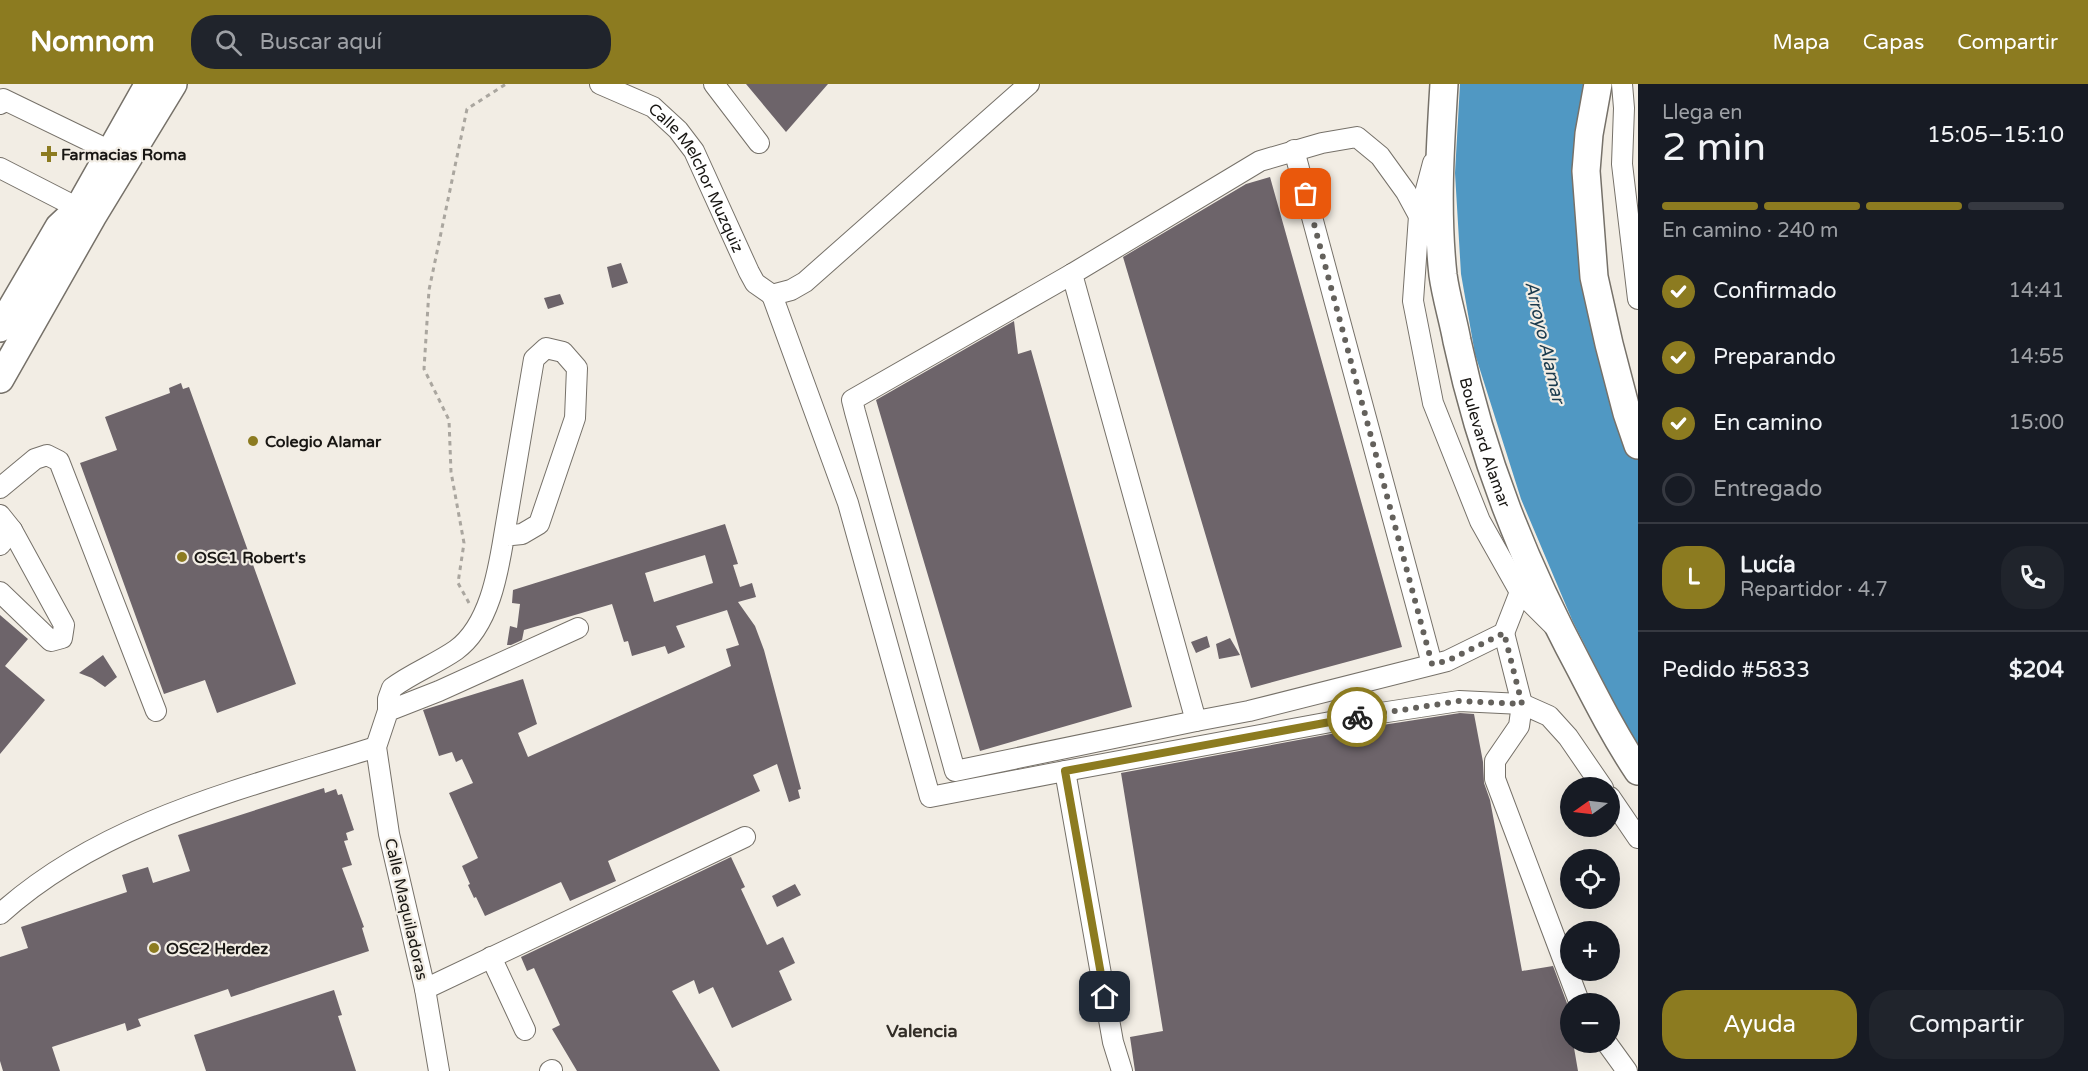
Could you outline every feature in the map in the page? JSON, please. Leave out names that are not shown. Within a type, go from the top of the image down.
[{"type":"highway","points":[[0,379],[64,242],[73,206],[91,197],[120,156],[160,84]]},
{"type":"highway","points":[[0,328],[64,242],[173,84]]},
{"type":"highway","name":"Boulevard Alamar","points":[[1444,84],[1438,189],[1443,276],[1463,367],[1485,449],[1513,529],[1561,633],[1618,742],[1638,771]]},
{"type":"highway","points":[[1598,84],[1589,134],[1586,171],[1594,277],[1627,414],[1638,445]]},
{"type":"main road","points":[[73,206],[100,146],[134,84]]},
{"type":"main road","points":[[73,206],[102,165],[147,84]]},
{"type":"street","name":"Calle Melchor Muzquiz","points":[[600,84],[653,107],[678,130],[694,151],[748,272],[755,283],[772,295]]},
{"type":"street","points":[[714,84],[759,143]]},
{"type":"street","points":[[1029,84],[805,282],[791,290],[772,295],[848,503],[930,798],[1374,714],[1459,701],[1522,704],[1549,716],[1568,737],[1595,777]]},
{"type":"street","points":[[1622,84],[1624,108],[1622,164],[1638,299]]},
{"type":"street","points":[[0,104],[3,99],[100,146]]},
{"type":"street","points":[[1441,131],[1419,216],[1413,301],[1433,403],[1480,521],[1520,592],[1561,633]]},
{"type":"street","points":[[1419,216],[1406,192],[1380,156],[1357,137],[1322,142],[1293,150],[1260,161],[1072,274],[852,400],[955,771],[1249,711],[1447,661],[1504,633]]},
{"type":"street","points":[[1293,150],[1432,664]]},
{"type":"street","points":[[0,168],[73,206]]},
{"type":"street","points":[[1072,274],[1196,722]]},
{"type":"street","points":[[0,914],[17,899],[89,850],[174,811],[376,747],[388,711],[388,699],[392,688],[467,641],[484,612],[504,536],[534,359],[546,348],[563,352],[577,368],[575,418],[539,524],[522,534],[504,536]]},
{"type":"street","points":[[0,488],[34,459],[47,455],[59,461],[156,711]]},
{"type":"street","points":[[0,592],[51,641],[62,638],[64,625],[4,530]]},
{"type":"street","points":[[1520,592],[1504,633],[1522,704],[1519,726],[1495,761],[1495,779],[1576,993]]},
{"type":"street","points":[[388,711],[439,691],[578,628]]},
{"type":"street","name":"Calle Maquiladoras","points":[[376,747],[389,834],[425,989],[436,1068]]},
{"type":"street","points":[[1065,771],[1113,1042],[1122,1071]]},
{"type":"street","points":[[1620,812],[1638,838]]},
{"type":"street","points":[[425,989],[745,837]]},
{"type":"street","points":[[491,957],[525,1030]]},
{"type":"street","points":[[1614,1053],[1627,1071]]},
{"type":"path","points":[[475,629],[478,618],[458,583],[464,543],[451,472],[448,420],[424,369],[429,291],[467,109],[506,84]]},
{"type":"water","name":"Arroyo Alamar","points":[[1460,84],[1583,84],[1578,188],[1638,455],[1638,747],[1573,622],[1521,499],[1475,354],[1461,274],[1455,173]]},
{"type":"building","points":[[746,84],[828,84],[786,132]]},
{"type":"building","points":[[1270,177],[1402,647],[1251,688],[1123,257],[1246,184]]},
{"type":"building","points":[[621,263],[628,283],[612,288],[607,267]]},
{"type":"building","points":[[560,294],[564,304],[548,309],[544,298]]},
{"type":"building","points":[[1014,321],[1018,354],[1031,350],[1132,707],[980,751],[876,400]]},
{"type":"building","name":"OSC1 Robert's","points":[[181,383],[183,389],[189,387],[296,684],[217,713],[205,680],[164,694],[80,463],[117,450],[105,417],[170,393],[169,388]]},
{"type":"building","points":[[725,524],[738,564],[733,565],[740,587],[752,583],[756,597],[738,602],[755,626],[764,650],[801,789],[798,790],[800,798],[789,802],[777,764],[753,775],[760,791],[608,861],[616,881],[570,901],[561,882],[485,916],[468,885],[470,884],[462,866],[478,858],[449,793],[473,783],[462,759],[456,762],[452,752],[439,756],[423,710],[523,679],[537,724],[518,733],[528,757],[731,666],[726,649],[739,645],[727,610],[676,626],[685,647],[668,654],[665,646],[632,656],[628,641],[624,642],[612,604],[524,630],[522,640],[507,645],[510,626],[517,628],[520,604],[512,603],[513,590]],"holes":[[[705,555],[713,583],[654,602],[645,573]]]},
{"type":"building","points":[[0,615],[28,639],[5,666],[45,700],[0,754]]},
{"type":"building","points":[[1207,636],[1210,647],[1196,653],[1191,642]]},
{"type":"building","points":[[1230,638],[1240,655],[1219,659],[1216,644]]},
{"type":"building","points":[[103,655],[117,677],[105,687],[79,673]]},
{"type":"building","points":[[1460,713],[1474,714],[1483,762],[1484,783],[1490,800],[1522,971],[1553,966],[1563,993],[1560,993],[1560,1053],[1575,1053],[1578,1071],[1135,1071],[1130,1037],[1163,1031],[1121,773],[1363,728]]},
{"type":"building","points":[[324,788],[325,793],[336,789],[338,795],[342,794],[354,830],[346,833],[348,840],[344,841],[352,865],[342,868],[364,927],[362,928],[369,951],[231,997],[228,989],[138,1019],[141,1026],[127,1031],[125,1023],[52,1047],[60,1071],[3,1071],[0,1061],[0,957],[28,948],[21,927],[127,892],[122,875],[148,867],[153,883],[190,871],[178,835]]},
{"type":"building","points":[[731,857],[745,887],[741,889],[767,945],[783,937],[795,963],[779,971],[792,1000],[732,1028],[713,987],[699,994],[694,980],[672,991],[720,1071],[577,1071],[552,1029],[560,1025],[534,968],[527,971],[521,957]]},
{"type":"building","points":[[795,884],[801,895],[777,907],[772,896]]},
{"type":"building","points":[[334,990],[342,1015],[338,1016],[356,1071],[206,1071],[194,1035]]},
{"type":"way so far","points":[[1306,194],[1432,664],[1447,661],[1504,633],[1522,704],[1459,701],[1357,717]]},
{"type":"place","name":"Farmacias Roma","points":[[49,154]]},
{"type":"place","name":"Colegio Alamar","points":[[253,441]]},
{"type":"place","name":"OSC1 Robert's","points":[[182,557]]},
{"type":"place","name":"OSC2 Herdez","points":[[154,948]]},
{"type":"district","name":"Valencia","points":[[922,1031]]},
{"type":"route","points":[[1105,997],[1065,771],[1357,717]]}]
